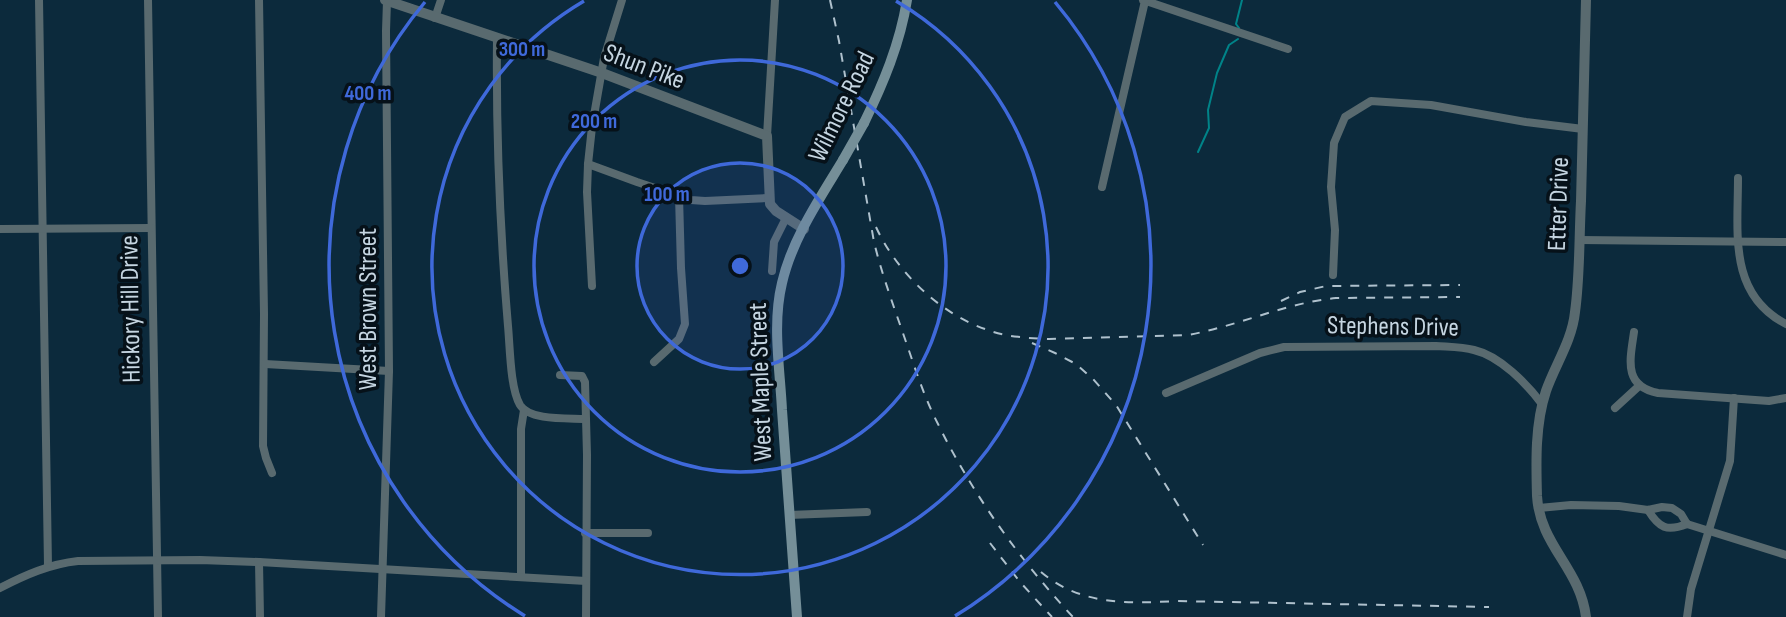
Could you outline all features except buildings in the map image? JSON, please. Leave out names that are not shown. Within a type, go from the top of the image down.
[{"type":"main road","name":"Wilmore Road","points":[[804,229],[864,123],[887,72],[898,40],[906,0]]},
{"type":"main road","name":"West Maple Street","points":[[797,617],[779,371],[778,313],[786,270],[804,229]]},
{"type":"street","points":[[39,0],[48,566]]},
{"type":"street","name":"Hickory Hill Drive","points":[[148,0],[158,617]]},
{"type":"street","points":[[259,0],[265,364],[263,446],[272,473]]},
{"type":"street","name":"Shun Pike","points":[[386,0],[602,73],[767,136]]},
{"type":"street","name":"West Brown Street","points":[[381,617],[389,371],[386,0]]},
{"type":"street","points":[[435,18],[441,0]]},
{"type":"street","points":[[592,286],[588,164],[604,58],[622,0]]},
{"type":"street","points":[[775,0],[768,98],[769,198],[773,208],[804,229]]},
{"type":"street","points":[[1102,187],[1144,0],[1288,48]]},
{"type":"street","name":"Etter Drive","points":[[1542,404],[1572,328],[1578,287],[1586,0]]},
{"type":"street","points":[[497,39],[499,186],[514,385],[524,410],[537,416],[586,419]]},
{"type":"street","points":[[1333,275],[1335,230],[1331,187],[1334,143],[1345,117],[1371,102],[1431,105],[1583,129]]},
{"type":"street","points":[[588,164],[691,200],[769,198]]},
{"type":"street","points":[[1738,178],[1740,267],[1748,286],[1762,306],[1777,320],[1786,324]]},
{"type":"street","points":[[654,362],[679,339],[685,324],[679,197]]},
{"type":"street","points":[[772,271],[774,242],[786,218]]},
{"type":"street","points":[[0,229],[151,228]]},
{"type":"street","points":[[1579,240],[1786,242]]},
{"type":"street","points":[[1634,332],[1630,365],[1639,386],[1648,391],[1769,401],[1786,398]]},
{"type":"street","name":"Stephens Drive","points":[[1166,393],[1260,353],[1284,347],[1457,347],[1476,350],[1501,363],[1542,404]]},
{"type":"street","points":[[265,364],[389,371]]},
{"type":"street","points":[[560,375],[582,376],[585,382],[586,617]]},
{"type":"street","points":[[1615,408],[1639,386]]},
{"type":"street","points":[[1687,617],[1691,589],[1730,461],[1734,398]]},
{"type":"street","points":[[1542,404],[1538,424],[1537,478],[1541,519],[1549,540],[1574,576],[1582,594],[1586,617]]},
{"type":"street","points":[[521,577],[521,429],[524,410]]},
{"type":"street","points":[[1539,508],[1571,505],[1619,506],[1648,510],[1672,508],[1681,514],[1687,524]]},
{"type":"street","points":[[1648,510],[1655,521],[1664,527],[1675,528],[1687,524],[1786,555]]},
{"type":"street","points":[[789,515],[867,512]]},
{"type":"street","points":[[585,533],[648,533]]},
{"type":"street","points":[[0,588],[60,563],[157,560],[330,565],[586,581]]},
{"type":"street","points":[[260,562],[260,617]]},
{"type":"waterway","points":[[1239,28],[1236,24],[1242,0]]},
{"type":"waterway","points":[[1198,152],[1209,128],[1208,110],[1217,73],[1229,45],[1238,39]]},
{"type":"railway","points":[[830,0],[874,242],[888,291],[924,393],[952,450],[982,501],[1034,573],[1073,617]]},
{"type":"railway","points":[[876,227],[907,274],[936,301],[968,322],[1016,337],[1049,339],[1188,335],[1298,305],[1336,298],[1460,297]]},
{"type":"railway","points":[[1281,301],[1300,292],[1326,286],[1460,285]]},
{"type":"railway","points":[[1032,343],[1076,364],[1116,405],[1203,545]]},
{"type":"railway","points":[[990,543],[1052,617]]},
{"type":"railway","points":[[1041,572],[1072,591],[1122,602],[1489,607]]}]
